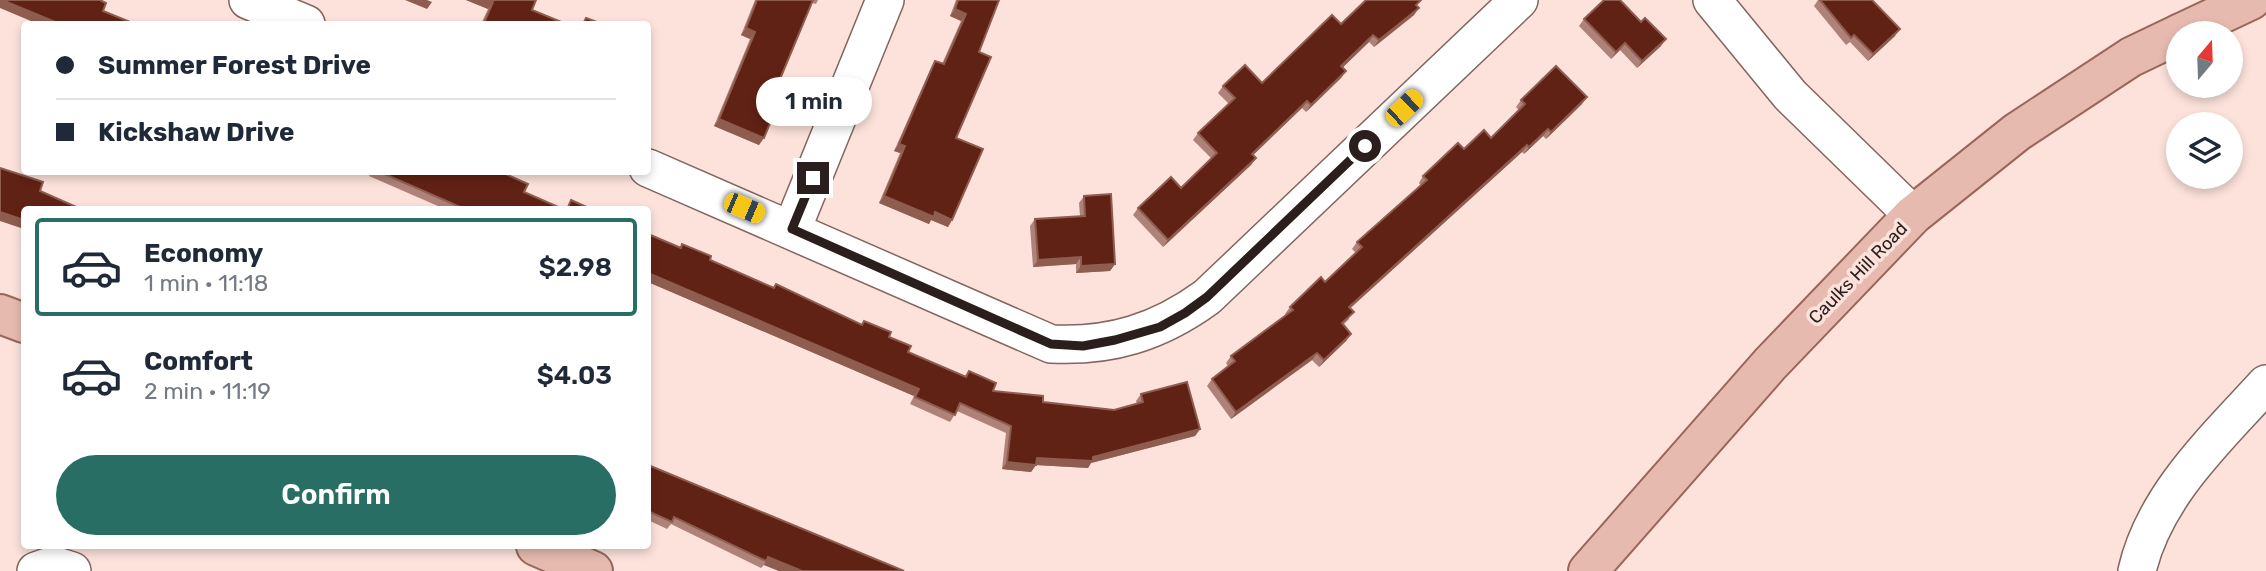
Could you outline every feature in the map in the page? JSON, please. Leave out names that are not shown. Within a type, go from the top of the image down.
[{"type":"main road","name":"Caulks Hill Road","points":[[2207,21],[2251,0]]},
{"type":"main road","name":"Caulks Hill Road","points":[[1588,571],[1770,364],[1913,215],[2017,132],[2131,57],[2166,41]]},
{"type":"main road","points":[[0,314],[21,322]]},
{"type":"main road","points":[[543,549],[593,571]]},
{"type":"street","points":[[248,0],[299,21]]},
{"type":"street","points":[[792,229],[885,0]]},
{"type":"street","points":[[651,169],[1051,344],[1083,346],[1160,327],[1207,297],[1519,0]]},
{"type":"street","points":[[1712,0],[1790,95],[1913,215]]},
{"type":"street","points":[[2137,571],[2141,553],[2154,525],[2192,466],[2266,383]]},
{"type":"street","points":[[36,571],[53,565],[72,571]]},
{"type":"building","points":[[2,0],[100,0],[106,3],[103,11],[128,21],[53,21]]},
{"type":"building","points":[[489,0],[536,0],[532,10],[559,21],[485,21],[493,2]]},
{"type":"building","points":[[757,0],[813,0],[775,91],[782,94],[764,138],[719,119],[755,32],[746,28]]},
{"type":"building","points":[[958,0],[999,0],[979,52],[991,57],[956,138],[983,149],[952,220],[935,212],[934,217],[884,196],[905,146],[899,144],[935,61],[944,64],[966,14],[955,9]]},
{"type":"building","points":[[1366,0],[1421,0],[1416,5],[1419,8],[1379,40],[1373,35],[1341,66],[1346,71],[1311,105],[1307,101],[1252,154],[1256,158],[1168,240],[1138,208],[1171,177],[1181,188],[1217,153],[1198,133],[1235,98],[1223,86],[1245,65],[1262,83],[1332,15],[1341,24]]},
{"type":"building","points":[[1604,0],[1620,0],[1641,22],[1645,18],[1666,39],[1642,61],[1625,43],[1616,52],[1584,19]]},
{"type":"building","points":[[1820,0],[1872,0],[1900,29],[1873,54],[1854,35],[1851,38]]},
{"type":"building","points":[[1556,66],[1587,97],[1551,132],[1548,129],[1529,147],[1527,145],[1349,307],[1354,312],[1342,323],[1351,334],[1324,360],[1317,353],[1236,412],[1212,379],[1235,361],[1231,356],[1293,310],[1290,307],[1321,277],[1325,282],[1362,247],[1357,242],[1427,180],[1423,176],[1458,143],[1464,149],[1484,130],[1491,138],[1525,104],[1521,100]]},
{"type":"building","points":[[0,168],[43,182],[40,191],[74,206],[21,206],[21,219],[0,212]]},
{"type":"building","points":[[387,175],[508,175],[528,184],[524,192],[556,206],[458,206]]},
{"type":"building","points":[[1111,194],[1115,264],[1081,266],[1081,257],[1038,260],[1035,219],[1085,216],[1084,196]]},
{"type":"building","points":[[571,200],[584,206],[569,206]]},
{"type":"building","points":[[651,235],[681,248],[682,244],[711,256],[710,260],[774,288],[776,284],[862,325],[864,321],[891,332],[889,337],[911,346],[908,352],[966,377],[969,371],[996,383],[993,391],[1043,396],[1043,402],[1114,410],[1143,402],[1141,394],[1187,382],[1200,429],[1093,457],[1093,461],[1037,458],[1036,465],[1007,462],[1011,426],[960,403],[955,415],[915,397],[919,389],[651,274]]},
{"type":"building","points":[[651,466],[904,571],[802,571],[768,557],[766,561],[674,517],[672,522],[651,512]]},
{"type":"route","points":[[813,178],[792,229],[961,307],[1051,344],[1083,346],[1160,327],[1185,313],[1207,297],[1365,146]]}]
